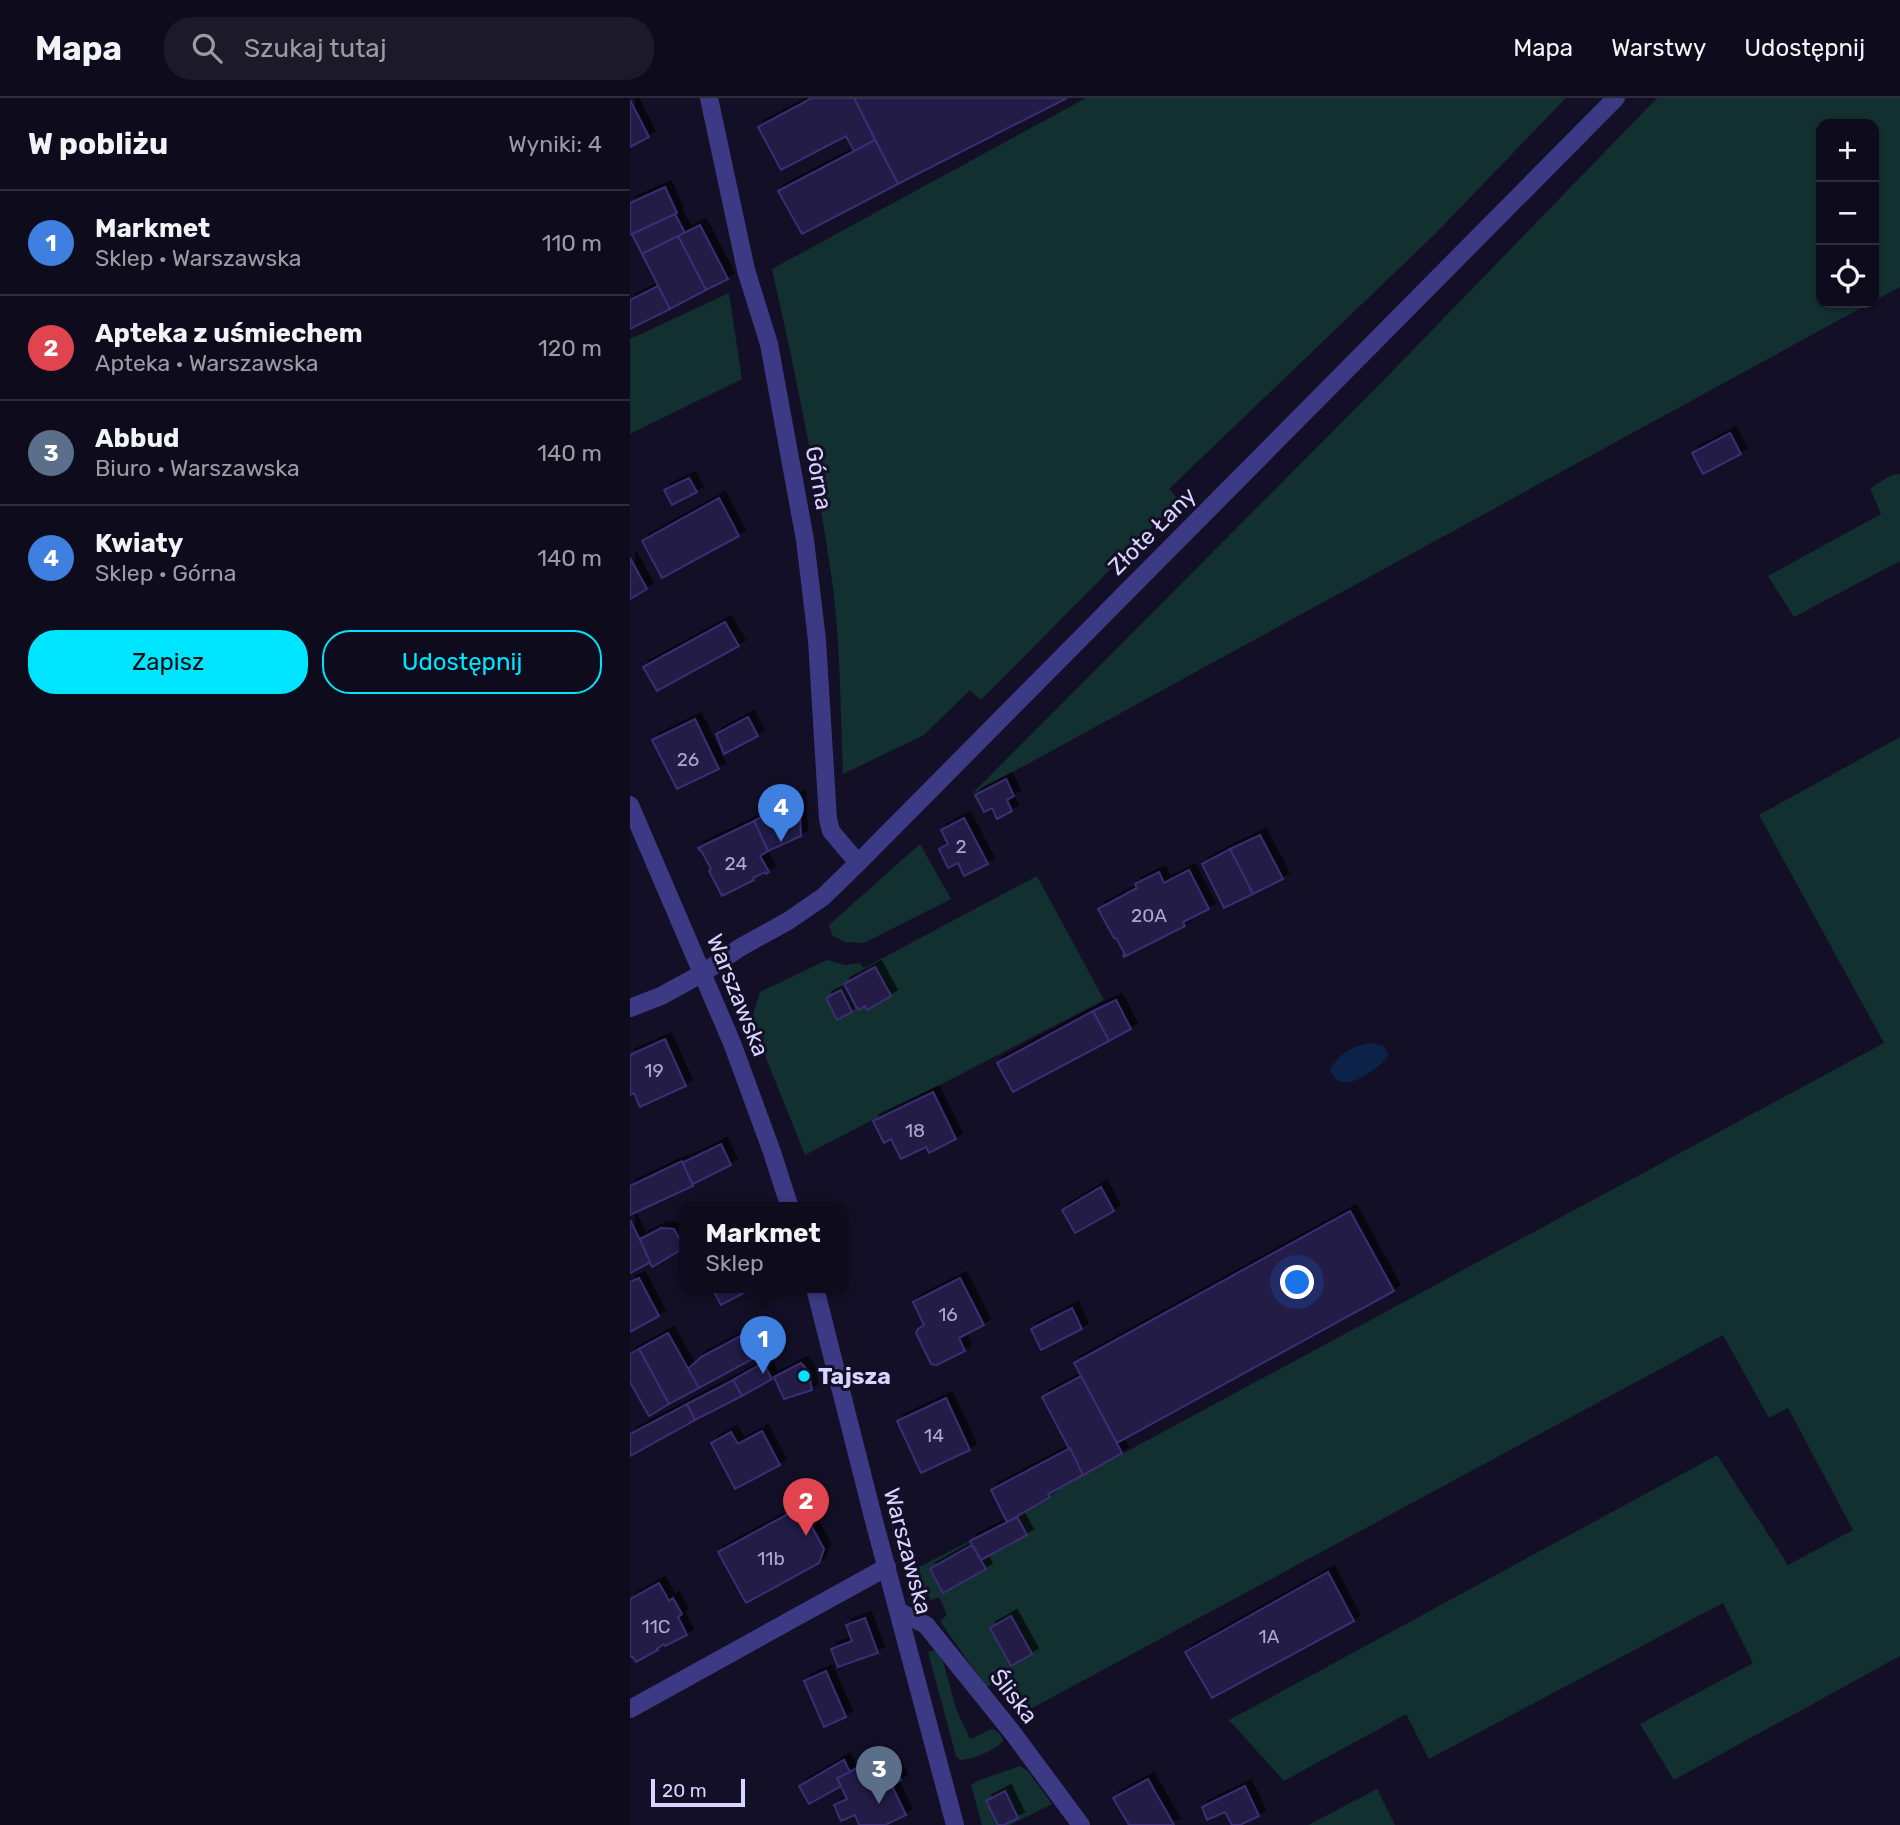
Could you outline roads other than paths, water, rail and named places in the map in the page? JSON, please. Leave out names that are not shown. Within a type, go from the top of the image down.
[{"type":"street","name":"Górna","points":[[709,98],[746,270],[769,344],[805,540],[817,640],[828,819],[831,831],[858,863]]},
{"type":"street","name":"Złote Łany","points":[[630,1008],[661,996],[703,973],[741,947],[788,921],[814,903],[858,863],[1616,98]]},
{"type":"street","name":"Warszawska","points":[[630,805],[732,1043],[788,1202]]},
{"type":"street","name":"Warszawska","points":[[816,1293],[955,1825]]},
{"type":"street","points":[[630,1709],[887,1567]]},
{"type":"street","name":"Śliska","points":[[898,1611],[926,1625],[1081,1825]]},
{"type":"water","points":[[1371,1043],[1384,1046],[1389,1055],[1359,1079],[1342,1082],[1335,1078],[1330,1070],[1342,1055]]},
{"type":"place","name":"Kwiaty","points":[[781,842]]},
{"type":"place","name":"Markmet","points":[[763,1374]]},
{"type":"place","name":"Tajsza","points":[[804,1376]]},
{"type":"place","name":"Apteka z uśmiechem","points":[[806,1536]]},
{"type":"place","name":"Abbud","points":[[879,1804]]}]
